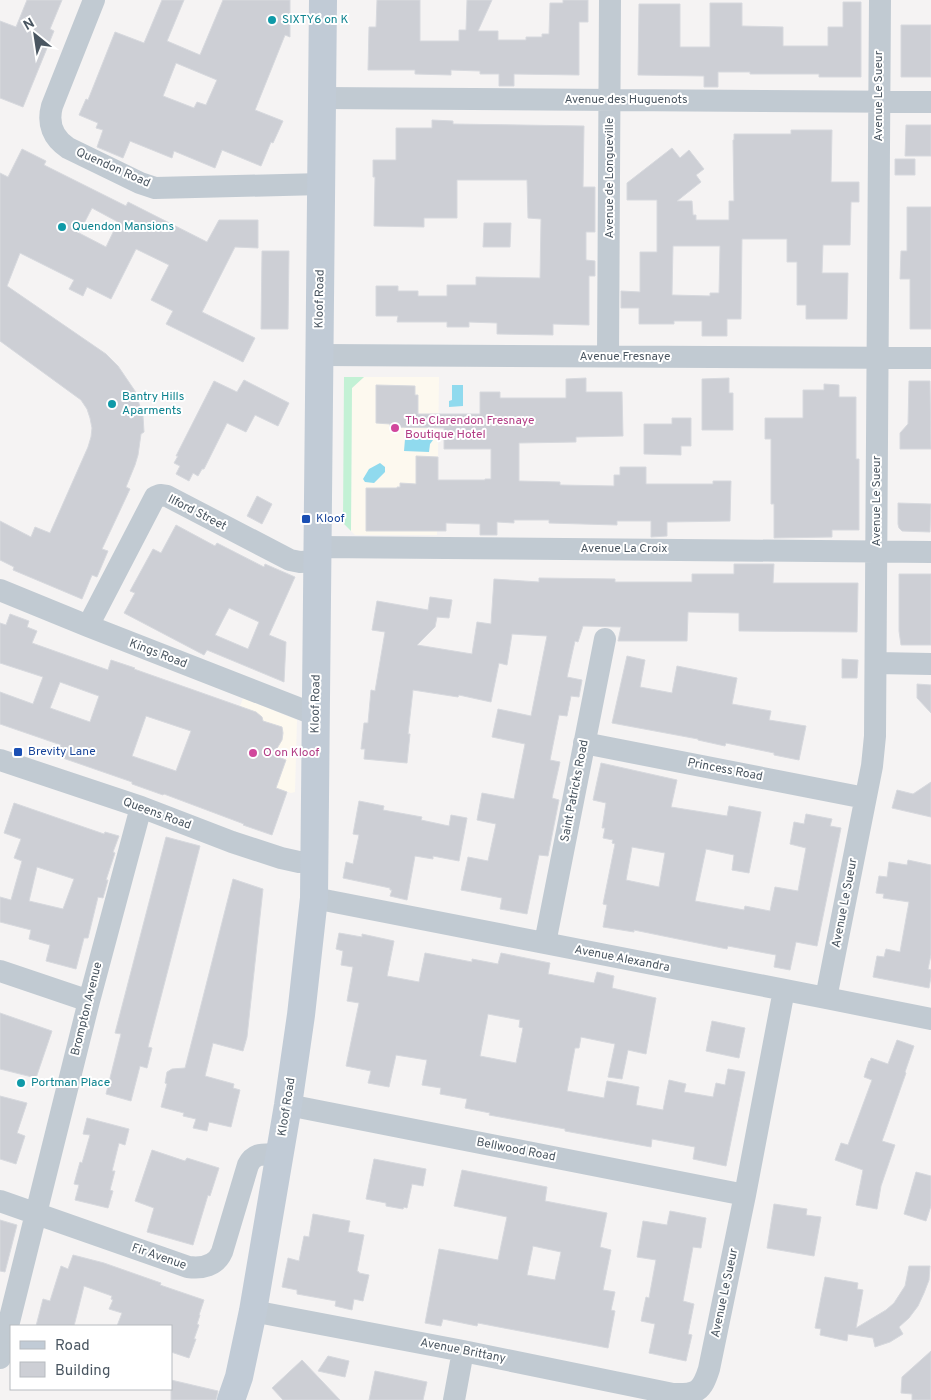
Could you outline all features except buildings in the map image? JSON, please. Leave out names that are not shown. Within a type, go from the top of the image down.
[{"type":"main road","name":"Kloof Road","points":[[231,1400],[239,1377],[254,1311],[280,1154],[301,1016],[314,898],[323,0]]},
{"type":"street","name":"Quendon Road","points":[[94,0],[52,106],[50,126],[60,142],[68,148],[155,188],[322,184]]},
{"type":"street","name":"Avenue de Longueville","points":[[608,356],[610,0]]},
{"type":"street","name":"Avenue Le Sueur","points":[[826,998],[874,752],[880,0]]},
{"type":"street","name":"Avenue des Huguenots","points":[[322,98],[931,102]]},
{"type":"street","name":"Avenue Fresnaye","points":[[320,355],[931,358]]},
{"type":"street","name":"Ilford Street","points":[[88,626],[155,497],[167,496],[290,560],[300,562],[318,554]]},
{"type":"street","name":"Avenue La Croix","points":[[318,554],[931,552]]},
{"type":"street","name":"Kings Road","points":[[0,590],[316,715]]},
{"type":"street","name":"Saint Patricks Road","points":[[545,944],[605,639]]},
{"type":"street","points":[[876,663],[931,664]]},
{"type":"street","name":"Princess Road","points":[[584,743],[865,798]]},
{"type":"street","name":"Queens Road","points":[[1,767],[141,807],[232,842],[281,858],[299,862],[314,862]]},
{"type":"street","name":"Brompton Avenue","points":[[0,1358],[88,1001],[141,807]]},
{"type":"street","name":"Avenue Alexandra","points":[[314,898],[931,1019]]},
{"type":"street","points":[[0,971],[88,1001]]},
{"type":"street","name":"Avenue Le Sueur","points":[[673,1394],[689,1395],[699,1389],[704,1382],[709,1368],[784,990]]},
{"type":"street","name":"Bellwood Road","points":[[288,1105],[745,1194]]},
{"type":"street","name":"Fir Avenue","points":[[0,1201],[188,1267],[201,1268],[216,1261],[222,1252],[250,1160],[254,1156],[259,1155],[280,1154]]},
{"type":"street","name":"Avenue Brittany","points":[[254,1311],[673,1394]]},
{"type":"street","points":[[454,1400],[463,1351]]},
{"type":"shaded area","name":"The Clarendon Fresnaye Boutique Hotel","points":[[364,377],[439,377],[437,535],[355,535],[351,531],[352,388]]},
{"type":"shaded area","points":[[243,698],[297,720],[295,792],[291,793],[265,784],[215,777]]},
{"type":"green space","points":[[344,377],[364,377],[352,388],[351,531],[343,523]]},
{"type":"water","points":[[452,385],[463,385],[463,406],[449,407],[449,401],[452,400]]},
{"type":"water","points":[[429,437],[433,440],[430,444],[429,452],[404,451],[405,439],[426,439]]},
{"type":"water","points":[[380,463],[385,467],[385,472],[374,483],[365,482],[363,479],[369,469]]},
{"type":"place","name":"SIXTY6 on K","points":[[272,20]]},
{"type":"place","name":"Quendon Mansions","points":[[62,227]]},
{"type":"place","name":"Bantry Hills Aparments","points":[[112,404]]},
{"type":"place","name":"The Clarendon Fresnaye Boutique Hotel","points":[[395,428]]},
{"type":"place","name":"Kloof","points":[[306,519]]},
{"type":"place","name":"Brevity Lane","points":[[18,752]]},
{"type":"place","name":"O on Kloof","points":[[253,753]]},
{"type":"place","name":"Portman Place","points":[[21,1083]]}]
